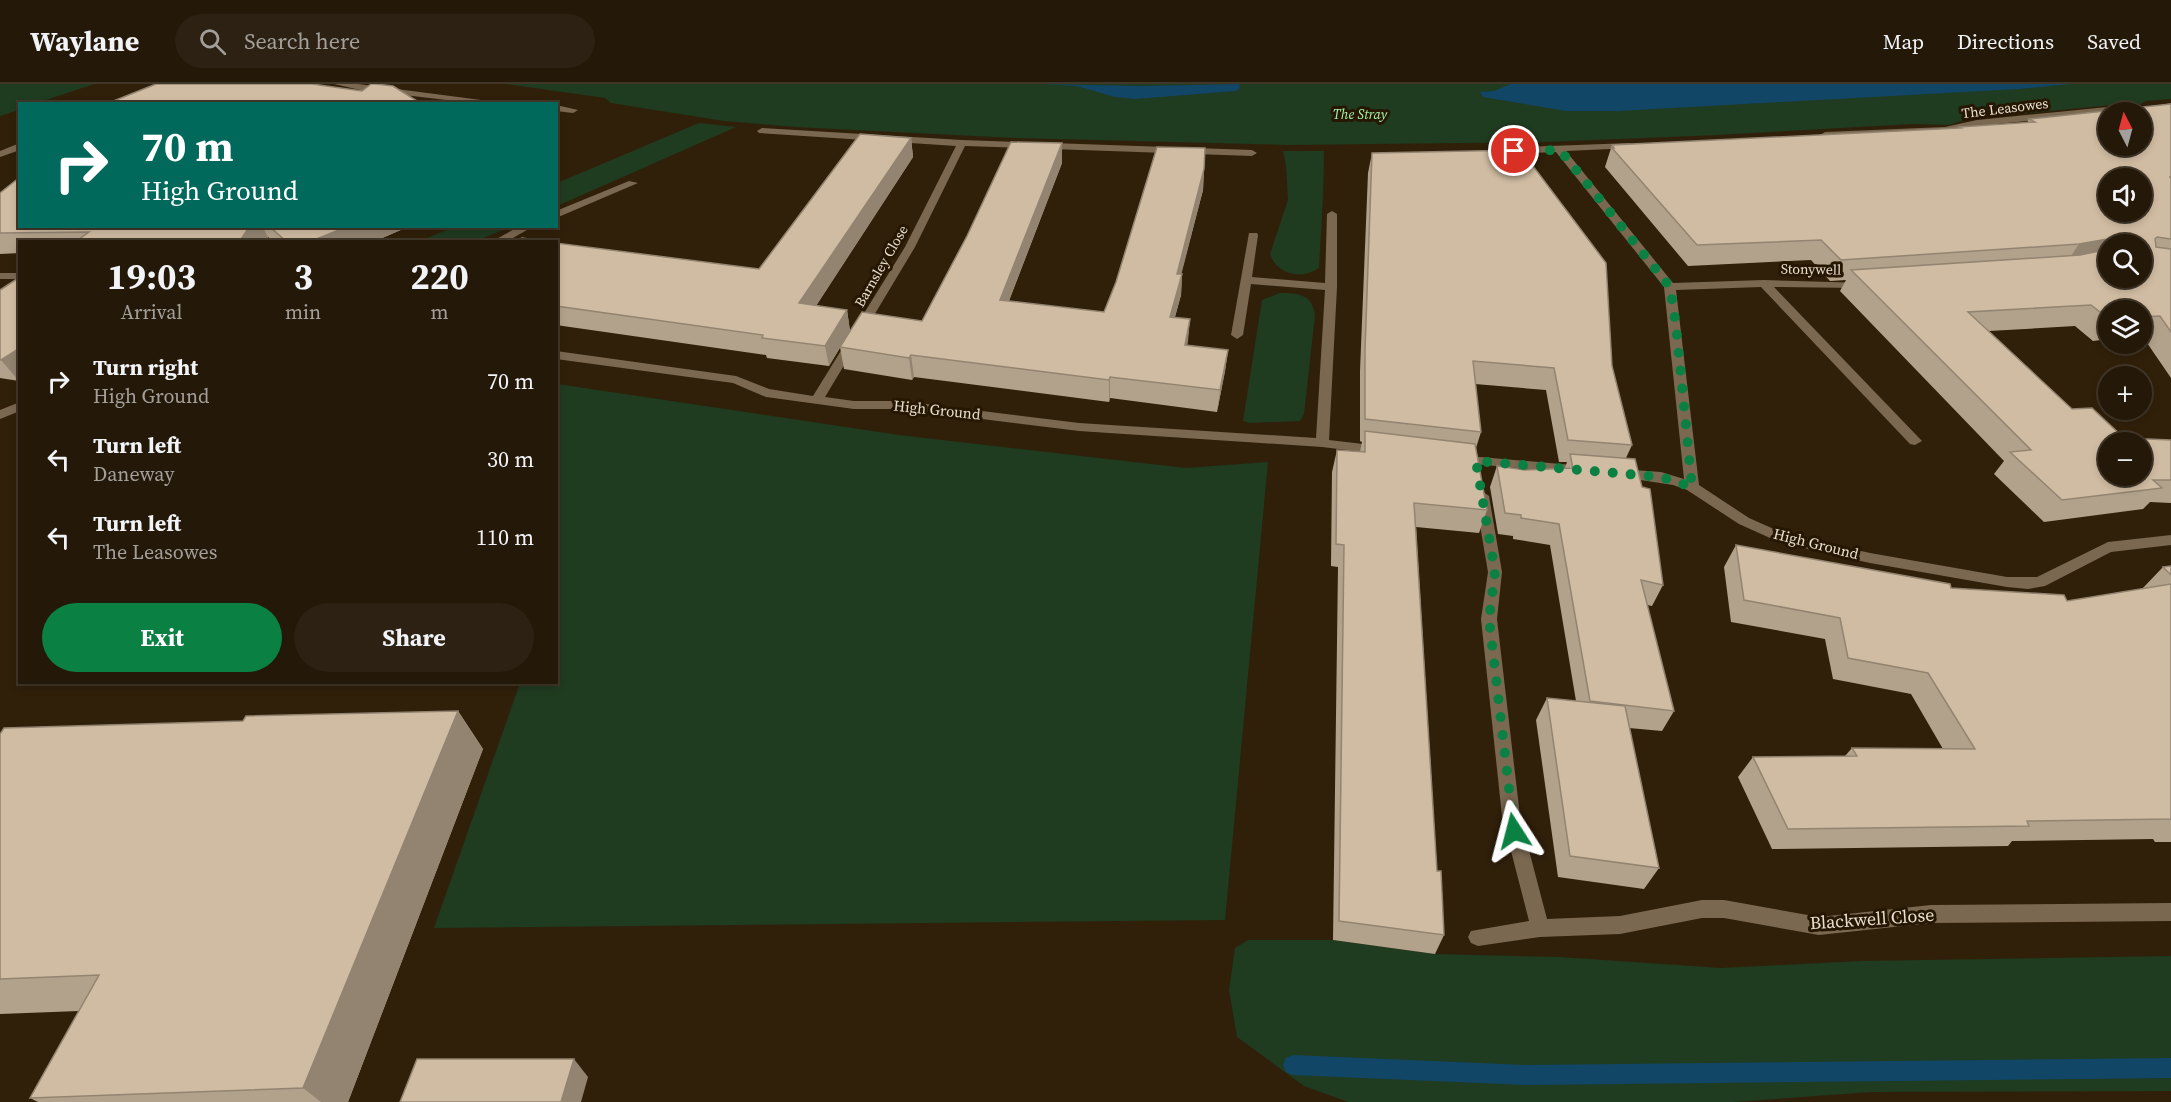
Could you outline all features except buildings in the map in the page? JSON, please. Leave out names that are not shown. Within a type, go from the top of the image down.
[{"type":"street","points":[[338,84],[490,102]]},
{"type":"street","points":[[349,102],[368,88]]},
{"type":"street","name":"The Leasowes","points":[[1820,136],[1945,130],[1977,123],[2108,110],[2148,110],[2171,106]]},
{"type":"street","points":[[558,108],[573,110]]},
{"type":"street","points":[[762,131],[962,143],[1252,153]]},
{"type":"street","name":"Barnsley Close","points":[[817,400],[910,247],[962,143]]},
{"type":"street","points":[[1491,151],[1637,146]]},
{"type":"street","points":[[0,154],[18,147]]},
{"type":"street","points":[[1560,150],[1670,287],[1692,487]]},
{"type":"street","points":[[558,214],[633,183]]},
{"type":"street","points":[[1322,443],[1332,214]]},
{"type":"street","points":[[499,240],[526,228]]},
{"type":"street","points":[[1237,335],[1253,235]]},
{"type":"street","points":[[0,276],[18,276]]},
{"type":"street","points":[[1247,280],[1330,287]]},
{"type":"street","name":"Stonywell","points":[[1670,287],[1764,283],[1829,286],[1876,284]]},
{"type":"street","name":"Stonywell","points":[[1764,283],[1915,441]]},
{"type":"street","name":"High Ground","points":[[558,355],[736,380],[766,393],[854,405],[902,405],[1089,428],[1322,443],[1393,452]]},
{"type":"street","points":[[0,415],[18,407]]},
{"type":"street","name":"High Ground","points":[[1441,457],[1661,477],[1692,487],[1744,521],[1781,538],[1870,558],[2007,582],[2028,584],[2040,582],[2108,547],[2171,540]]},
{"type":"street","points":[[1476,461],[1495,572],[1489,619],[1511,816],[1540,928]]},
{"type":"street","name":"Blackwell Close","points":[[1478,937],[1540,928],[1620,925],[1702,909],[1724,909],[1819,926],[1930,914],[2171,912]]},
{"type":"green space","points":[[0,84],[94,84],[40,102],[18,102],[18,110],[0,116]]},
{"type":"green space","name":"The Stray","points":[[506,84],[2171,84],[2171,99],[2144,102],[2098,102],[2098,106],[1967,119],[1949,125],[1912,124],[1545,142],[1287,145],[1014,138],[796,127],[724,121],[611,103],[605,98]]},
{"type":"green space","points":[[699,123],[736,127],[558,206],[558,183]]},
{"type":"green space","points":[[1283,151],[1324,151],[1319,268],[1305,274],[1284,271],[1273,261],[1270,254],[1288,200]]},
{"type":"green space","points":[[452,228],[508,228],[478,240],[422,240]]},
{"type":"green space","points":[[1280,293],[1303,296],[1311,303],[1315,315],[1304,414],[1300,421],[1250,423],[1243,421],[1262,300]]},
{"type":"green space","points":[[558,384],[899,435],[1186,468],[1268,462],[1225,920],[434,928],[520,684],[558,684]]},
{"type":"green space","points":[[1248,940],[1333,940],[1435,954],[1560,957],[1721,968],[1861,961],[2171,956],[2171,1091],[1871,1092],[1734,1102],[1348,1102],[1304,1086],[1237,1037],[1229,990],[1235,948]]},
{"type":"water","points":[[1042,84],[1140,86],[1239,84],[1240,88],[1236,91],[1135,99],[1115,97],[1077,86]]},
{"type":"water","points":[[1511,84],[2071,84],[2019,89],[1618,111],[1566,111],[1483,97],[1480,92],[1494,91]]},
{"type":"waterway","points":[[1293,1065],[1526,1075],[2171,1068]]},
{"type":"route","points":[[1514,151],[1560,150],[1670,287],[1692,487],[1661,477],[1476,461],[1495,572],[1489,619],[1514,831]]}]
